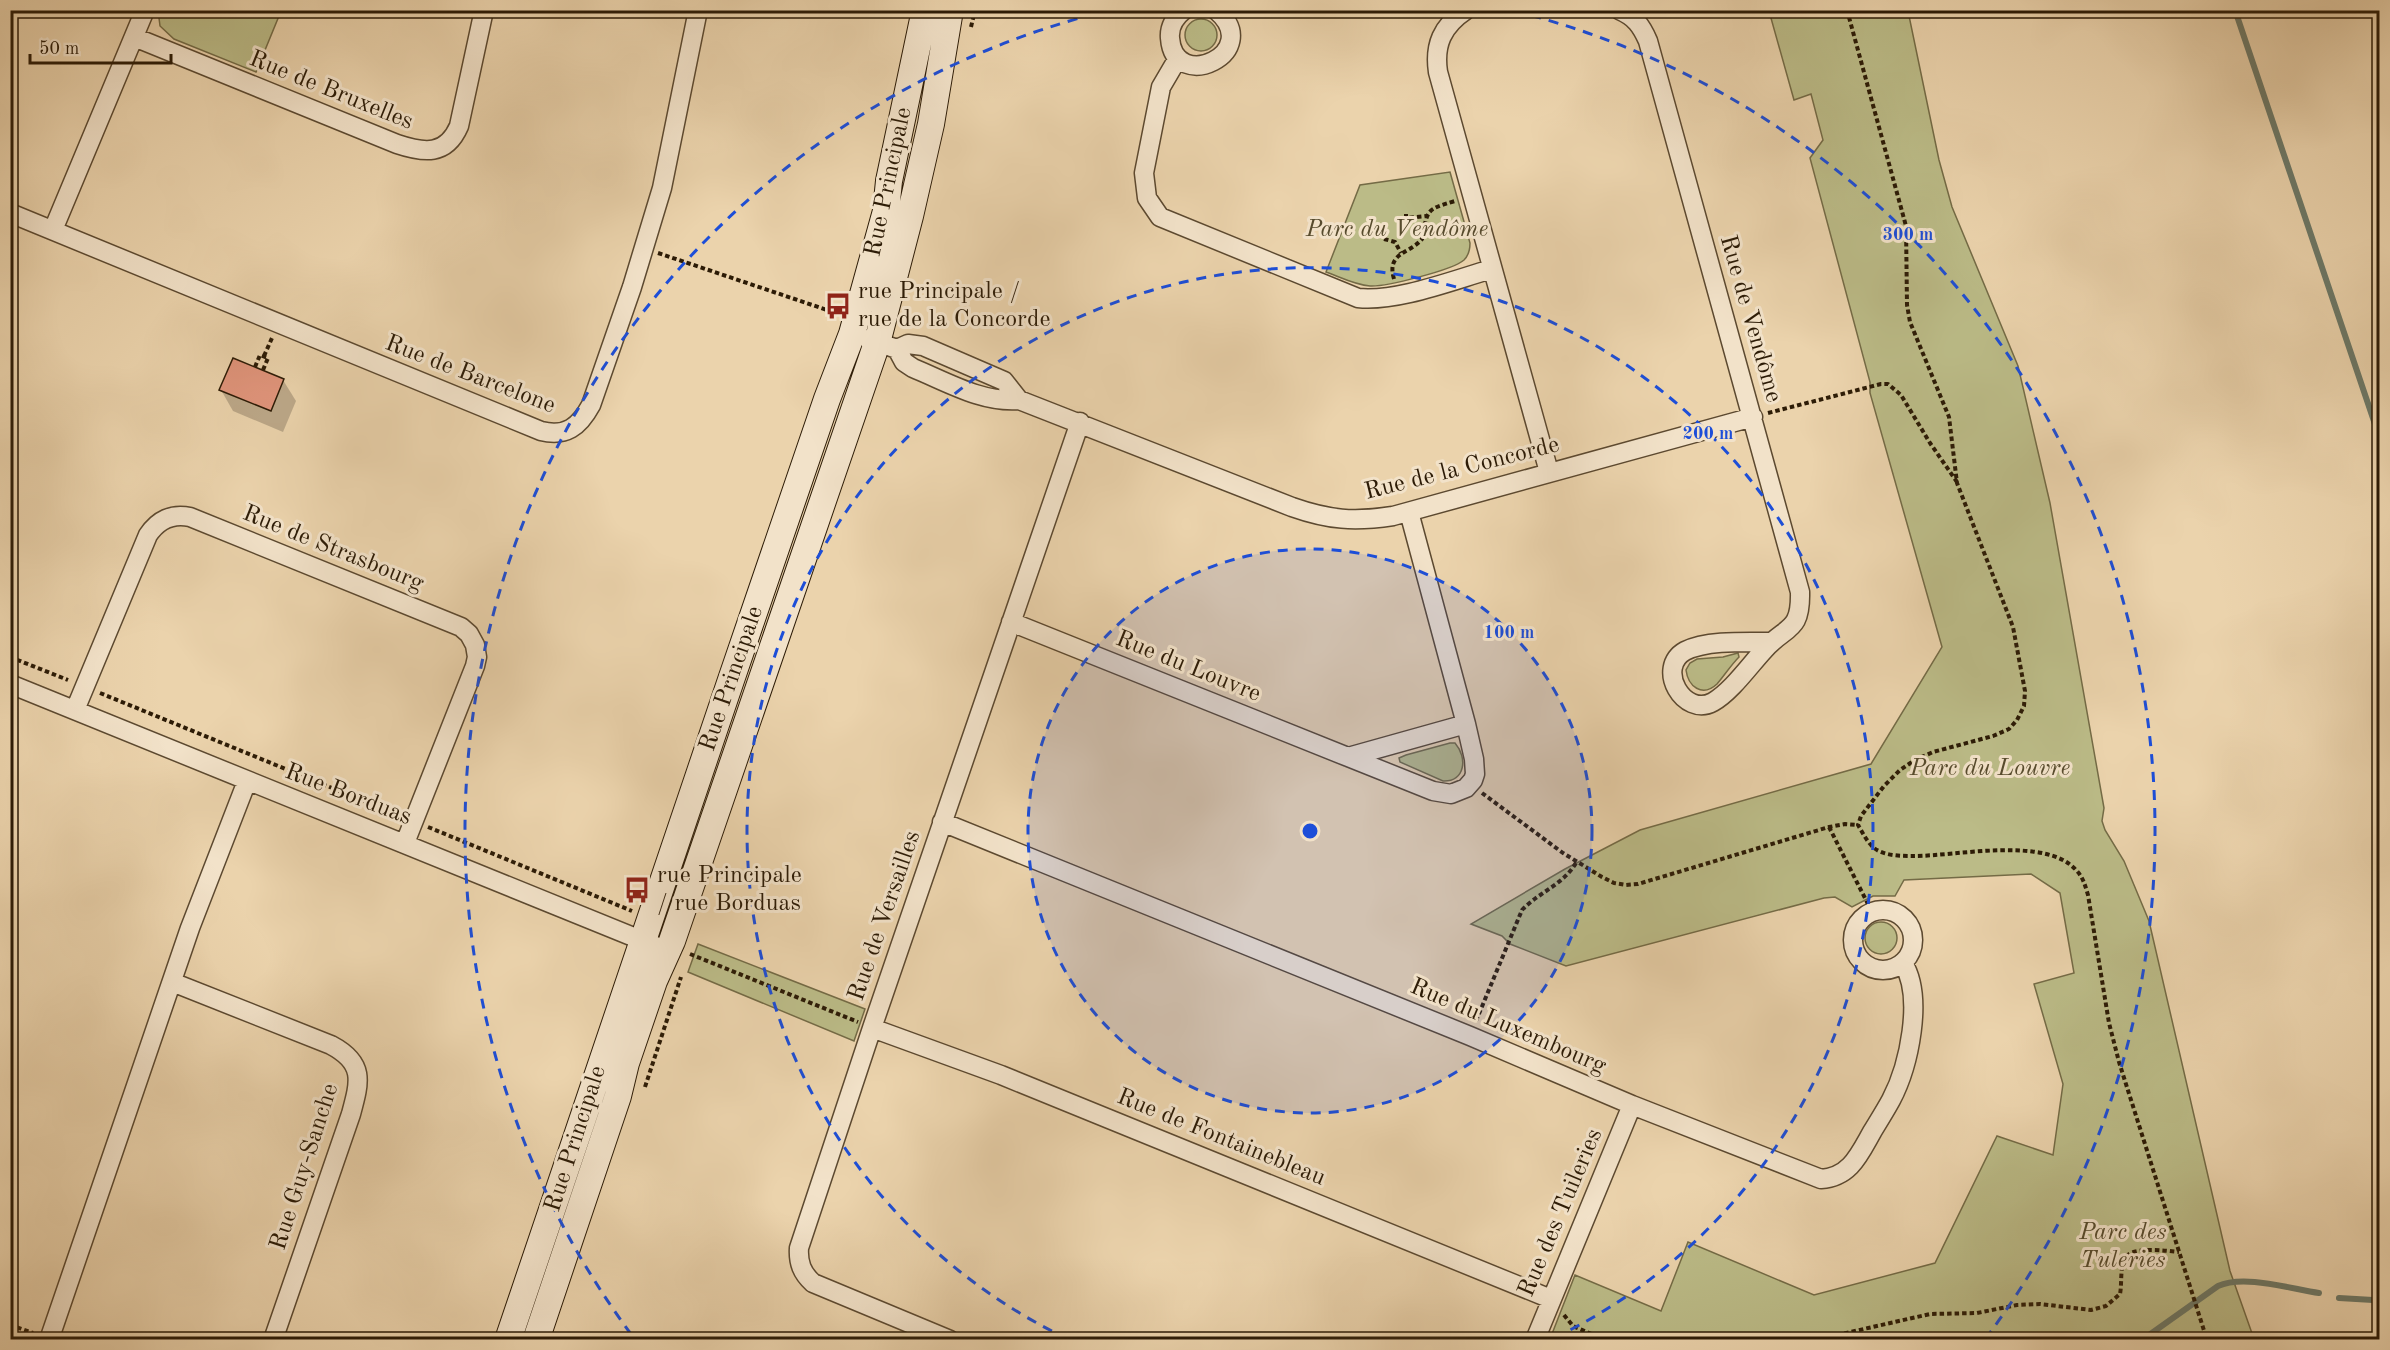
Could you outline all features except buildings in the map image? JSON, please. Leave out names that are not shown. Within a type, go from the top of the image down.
[{"type":"street","points":[[53,230],[145,10]]},
{"type":"street","name":"Rue de Bruxelles","points":[[134,37],[398,144],[426,151],[436,150],[447,144],[454,137],[459,126],[484,10]]},
{"type":"street","name":"Rue de Barcelone","points":[[10,213],[295,332],[541,431],[567,432],[580,423],[591,405],[645,248],[662,188],[698,10]]},
{"type":"street","name":"Rue Principale","points":[[508,1340],[827,399],[846,324],[886,211],[889,181],[925,10]]},
{"type":"street","name":"Rue Principale","points":[[536,1340],[654,981],[678,952],[887,346],[910,216],[931,124],[950,10]]},
{"type":"street","points":[[1184,10],[1173,22],[1170,31],[1173,50],[1178,58],[1196,66],[1216,61],[1229,45],[1228,24],[1216,10]]},
{"type":"street","points":[[1466,10],[1449,23],[1443,33],[1436,57],[1448,112],[1549,472]]},
{"type":"street","name":"Rue de Vendôme","points":[[1619,10],[1640,24],[1648,40],[1759,415],[1800,592],[1800,609],[1797,619],[1785,634],[1771,642],[1713,702],[1702,705],[1690,702],[1675,687],[1672,677],[1673,664],[1687,650],[1705,645],[1771,642]]},
{"type":"street","points":[[1178,58],[1161,87],[1144,173],[1147,198],[1160,217],[1358,298],[1391,297],[1492,269]]},
{"type":"street","name":"Rue de la Concorde","points":[[846,324],[887,346],[913,368],[985,398],[1003,401],[1019,400],[1315,516],[1345,521],[1386,518],[1759,415]]},
{"type":"street","name":"Rue de Versailles","points":[[950,1340],[817,1285],[803,1273],[798,1260],[801,1241],[866,1026],[942,822],[1080,422]]},
{"type":"street","name":"Rue du Louvre","points":[[1011,622],[1433,791],[1451,794],[1466,788],[1473,780],[1474,759],[1409,512]]},
{"type":"street","name":"Rue de Strasbourg","points":[[75,710],[148,535],[156,524],[174,516],[190,517],[398,600],[465,630],[475,645],[477,657],[448,738],[405,843]]},
{"type":"street","name":"Rue Borduas","points":[[10,684],[642,941],[678,952]]},
{"type":"street","points":[[1348,757],[1466,724]]},
{"type":"street","points":[[44,1337],[172,981],[247,781]]},
{"type":"street","name":"Rue du Luxembourg","points":[[942,822],[1470,1036],[1632,1105],[1821,1179],[1843,1173],[1857,1159],[1892,1099],[1906,1055],[1913,1002],[1912,984],[1903,963]]},
{"type":"street","points":[[1888,910],[1897,914],[1910,927],[1912,946],[1903,963],[1884,971],[1874,969],[1857,958],[1852,938],[1860,920],[1872,912],[1888,910]]},
{"type":"street","name":"Rue Guy-Sanche","points":[[172,981],[331,1045],[349,1057],[357,1069],[358,1088],[351,1114],[273,1340]]},
{"type":"street","name":"Rue de Fontainebleau","points":[[866,1026],[1012,1080],[1556,1305]]},
{"type":"street","name":"Rue des Tuileries","points":[[1535,1340],[1556,1305],[1632,1105]]},
{"type":"path","points":[[1847,10],[1906,226],[1907,305],[1910,322],[1949,417],[1957,483]]},
{"type":"path","points":[[1395,283],[1392,268],[1401,253],[1422,239],[1426,216],[1432,208],[1458,200]]},
{"type":"path","points":[[1406,214],[1406,218],[1426,216]]},
{"type":"path","points":[[1384,239],[1395,242],[1401,253]]},
{"type":"path","points":[[657,252],[846,324]]},
{"type":"path","points":[[255,367],[260,355],[264,356],[268,358],[263,370]]},
{"type":"path","points":[[1759,415],[1888,384],[1901,395],[1957,483],[2013,627],[2025,691],[2024,706],[2017,720],[2009,729],[1993,736],[1933,752],[1915,760],[1900,770],[1865,810],[1858,825]]},
{"type":"path","points":[[10,657],[67,680]]},
{"type":"path","name":"Rue Borduas","points":[[106,695],[395,814]]},
{"type":"path","points":[[1481,792],[1577,861],[1614,883],[1626,885],[1638,884],[1829,827],[1845,824],[1858,825]]},
{"type":"path","points":[[1858,825],[1875,849],[1888,854],[1933,856],[2016,849],[2035,851],[2063,860],[2075,868],[2082,878],[2088,894],[2109,1023],[2118,1062],[2207,1340]]},
{"type":"path","points":[[1829,827],[1872,912]]},
{"type":"path","name":"Rue Borduas","points":[[432,828],[623,908]]},
{"type":"path","points":[[1474,1024],[1522,910],[1533,899],[1570,874],[1577,861]]},
{"type":"path","points":[[678,952],[866,1026]]},
{"type":"path","points":[[1815,1340],[1930,1314],[1977,1313],[2017,1305],[2040,1304],[2091,1310],[2112,1303],[2120,1294],[2123,1261],[2128,1254],[2139,1251],[2180,1252]]},
{"type":"path","points":[[1556,1305],[1573,1326],[1603,1339],[1615,1336],[1622,1339],[1624,1332]]},
{"type":"path","points":[[10,1325],[44,1337]]},
{"type":"path","points":[[1586,1340],[1589,1333]]},
{"type":"green space","points":[[158,10],[281,11],[256,72],[174,39],[160,26]]},
{"type":"green space","points":[[1769,11],[1908,11],[1939,160],[1952,207],[2018,366],[2050,503],[2104,808],[2102,821],[2124,861],[2149,921],[2230,1271],[2254,1339],[1550,1339],[1575,1275],[1661,1311],[1688,1242],[1814,1295],[1935,1263],[1997,1136],[2053,1155],[2063,1084],[2034,984],[2074,973],[2060,893],[2031,874],[1904,880],[1895,896],[1873,896],[1852,907],[1835,897],[1824,898],[1566,966],[1510,944],[1502,936],[1471,924],[1565,869],[1640,830],[1871,764],[1942,647],[1870,393],[1870,382],[1810,158],[1823,140],[1811,94],[1794,100]]},
{"type":"green space","points":[[1201,19],[1212,24],[1217,35],[1212,46],[1201,51],[1190,46],[1185,35],[1190,24]]},
{"type":"green space","name":"Parc du Vendôme","points":[[1450,172],[1470,243],[1464,260],[1433,273],[1378,286],[1359,284],[1326,272],[1360,185]]},
{"type":"green space","points":[[1738,653],[1739,657],[1711,688],[1701,690],[1697,688],[1687,676],[1686,670],[1690,663],[1697,659]]},
{"type":"green space","points":[[1455,743],[1462,755],[1462,768],[1456,778],[1443,781],[1400,762],[1399,758],[1406,755]]},
{"type":"green space","points":[[1881,922],[1893,926],[1897,938],[1893,950],[1881,954],[1869,950],[1865,938],[1869,926]]},
{"type":"green space","points":[[698,944],[865,1009],[854,1041],[688,972]]},
{"type":"waterway","points":[[2235,10],[2380,439]]},
{"type":"waterway","points":[[2142,1340],[2218,1286],[2229,1283],[2254,1282],[2319,1293]]},
{"type":"waterway","points":[[2339,1298],[2373,1300],[2380,1298]]},
{"type":"place","name":"rue Principale / rue de la Concorde","points":[[838,306]]},
{"type":"place","name":"rue Principale / rue Borduas","points":[[637,890]]},
{"type":"park label","name":"Parc du Louvre","points":[[1990,769]]},
{"type":"park label","name":"Parc des Tuleries","points":[[2123,1247]]}]
